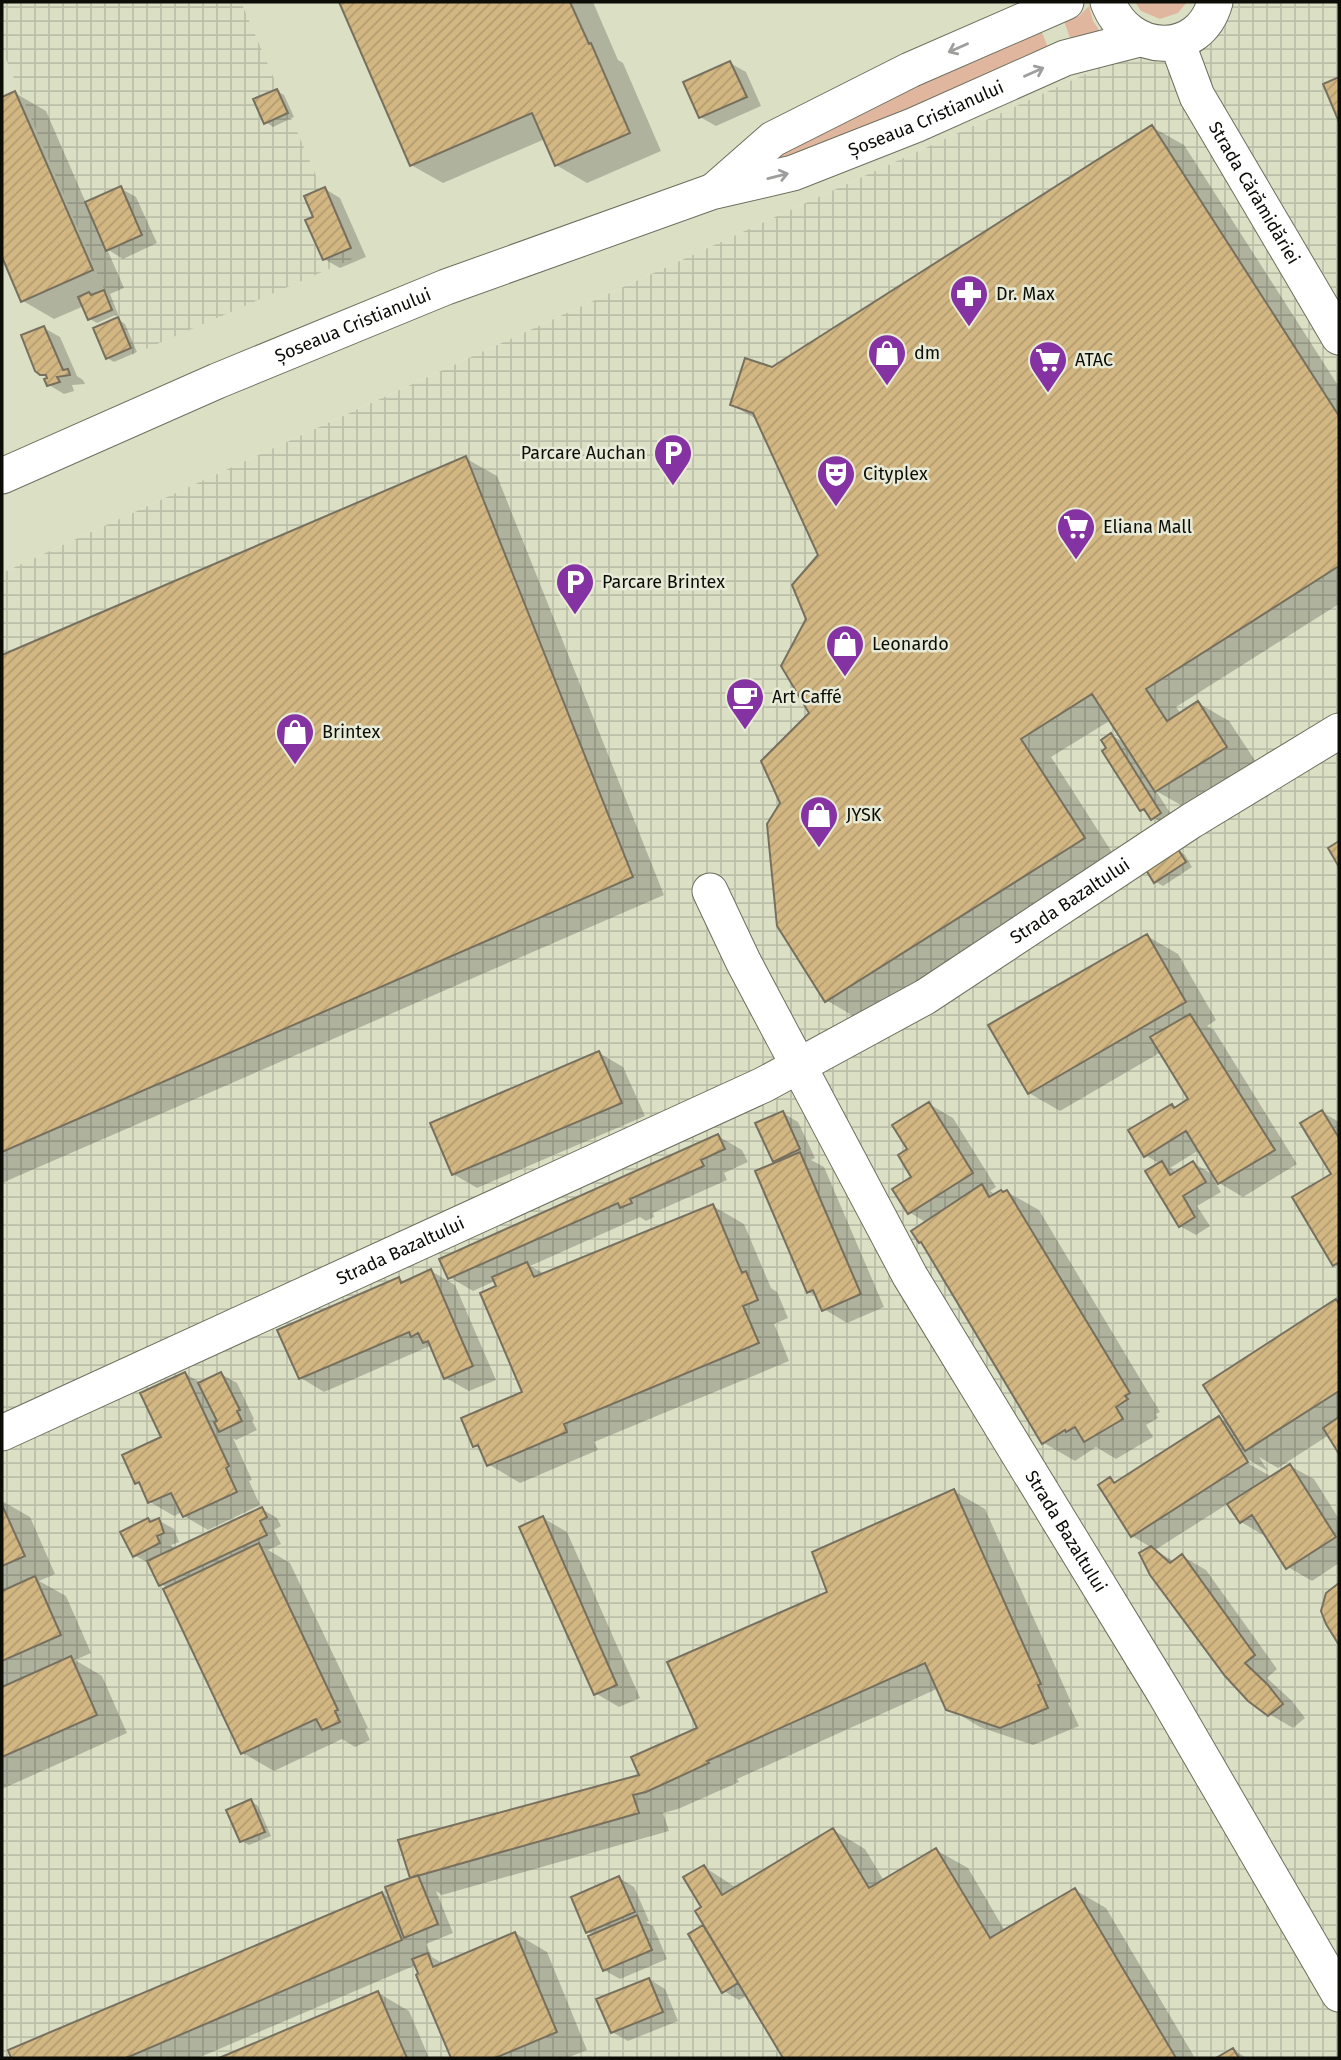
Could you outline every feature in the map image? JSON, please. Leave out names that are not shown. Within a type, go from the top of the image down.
[{"type":"street","name":"Șoseaua Cristianului","points":[[711,192],[773,139],[910,70],[1066,2]]},
{"type":"street","points":[[1108,2],[1114,17],[1125,30],[1139,39]]},
{"type":"street","points":[[1177,42],[1201,27],[1217,5]]},
{"type":"street","name":"Șoseaua Cristianului","points":[[2,476],[204,386],[446,287],[711,192],[793,173],[915,125],[1065,58],[1139,39],[1154,43],[1177,42]]},
{"type":"street","name":"Strada Cărămidăriei","points":[[1177,42],[1198,96],[1339,337]]},
{"type":"street","name":"Strada Bazaltului","points":[[2,1433],[763,1086],[925,997],[1191,821],[1339,731]]},
{"type":"street","name":"Strada Bazaltului","points":[[710,891],[798,1067],[911,1276],[1165,1694],[1339,1994]]},
{"type":"shaded area","points":[[2,2],[1242,2],[2,573]]},
{"type":"shaded area","points":[[2,2],[241,2],[352,259],[132,355],[2,50]]},
{"type":"shaded area","points":[[1135,2],[1187,2],[1178,13],[1160,19],[1141,11]]},
{"type":"shaded area","points":[[1242,2],[1339,2],[1339,2058],[2,2058],[2,573]]},
{"type":"shaded area","points":[[1089,6],[1093,21],[1101,33],[1083,35],[1071,41],[1064,21],[1079,16]]},
{"type":"shaded area","points":[[1041,30],[1049,50],[755,173],[829,124]]},
{"type":"building","points":[[339,2],[570,2],[630,133],[555,166],[532,113],[410,166]]},
{"type":"building","points":[[730,61],[747,97],[699,118],[683,82]]},
{"type":"building","points":[[1339,77],[1339,122],[1323,84]]},
{"type":"building","points":[[277,89],[288,113],[264,124],[253,99]]},
{"type":"building","points":[[15,91],[93,270],[21,302],[2,257],[2,97]]},
{"type":"building","name":"Eliana Mall","points":[[1152,125],[1339,416],[1339,566],[1146,689],[1167,721],[1198,701],[1227,747],[1155,792],[1092,694],[1021,739],[1085,838],[825,1002],[777,926],[767,824],[780,803],[761,761],[809,713],[781,666],[806,619],[792,585],[818,555],[753,413],[730,405],[745,358],[772,367]]},
{"type":"building","points":[[121,186],[142,235],[106,251],[85,202]]},
{"type":"building","points":[[325,187],[351,248],[323,260],[305,220],[313,217],[304,196]]},
{"type":"building","points":[[104,290],[112,310],[88,320],[78,297]]},
{"type":"building","points":[[118,317],[131,348],[106,359],[93,328]]},
{"type":"building","points":[[44,326],[63,370],[68,369],[70,375],[57,377],[60,382],[47,386],[44,379],[47,378],[46,375],[35,371],[21,335]]},
{"type":"building","name":"Brintex","points":[[466,456],[633,877],[2,1152],[2,655]]},
{"type":"building","points":[[1111,733],[1161,813],[1151,820],[1144,809],[1140,811],[1102,751],[1106,748],[1101,740]]},
{"type":"building","points":[[1339,841],[1339,867],[1328,848]]},
{"type":"building","points":[[1178,849],[1186,862],[1154,883],[1146,870]]},
{"type":"building","points":[[1147,934],[1186,1002],[1028,1094],[988,1025]]},
{"type":"building","points":[[1190,1014],[1275,1150],[1218,1184],[1186,1131],[1144,1157],[1128,1130],[1172,1104],[1174,1108],[1188,1099],[1150,1037]]},
{"type":"building","points":[[599,1051],[622,1103],[452,1175],[430,1123]]},
{"type":"building","points":[[929,1102],[973,1173],[908,1214],[892,1189],[911,1177],[898,1155],[907,1149],[892,1125]]},
{"type":"building","points":[[1322,1110],[1339,1138],[1339,1262],[1333,1266],[1292,1197],[1331,1174],[1300,1123]]},
{"type":"building","points":[[783,1111],[800,1149],[773,1162],[755,1123]]},
{"type":"building","points":[[718,1134],[725,1149],[701,1160],[704,1166],[630,1199],[632,1203],[620,1208],[618,1203],[448,1279],[439,1259]]},
{"type":"building","points":[[800,1152],[861,1294],[822,1311],[813,1290],[807,1293],[755,1171]]},
{"type":"building","points":[[1162,1161],[1170,1175],[1193,1161],[1206,1182],[1183,1196],[1195,1217],[1179,1227],[1145,1171]]},
{"type":"building","points":[[982,1184],[989,1197],[1001,1190],[1007,1190],[1130,1393],[1125,1396],[1128,1399],[1116,1407],[1123,1419],[1084,1442],[1075,1427],[1042,1444],[921,1242],[919,1243],[911,1231]]},
{"type":"building","points":[[713,1204],[742,1273],[746,1271],[758,1300],[743,1306],[759,1343],[564,1424],[567,1432],[487,1466],[478,1445],[473,1447],[461,1418],[522,1392],[480,1293],[496,1286],[492,1277],[527,1262],[534,1277]]},
{"type":"building","points":[[431,1269],[473,1366],[444,1379],[428,1341],[423,1343],[418,1333],[411,1337],[409,1332],[299,1379],[277,1330],[399,1277],[401,1283]]},
{"type":"building","points":[[1336,1299],[1339,1304],[1339,1391],[1245,1451],[1203,1385]]},
{"type":"building","points":[[185,1372],[229,1466],[226,1468],[237,1492],[183,1517],[171,1493],[148,1503],[139,1482],[135,1484],[122,1455],[161,1437],[140,1393]]},
{"type":"building","points":[[221,1372],[240,1410],[237,1411],[242,1421],[219,1432],[214,1422],[217,1421],[198,1383]]},
{"type":"building","points":[[1219,1416],[1248,1462],[1131,1537],[1098,1485],[1110,1477],[1114,1483]]},
{"type":"building","points":[[1339,1417],[1339,1454],[1323,1428]]},
{"type":"building","points":[[1290,1464],[1336,1537],[1286,1569],[1252,1515],[1240,1523],[1227,1504]]},
{"type":"building","points":[[954,1489],[1041,1684],[1038,1685],[1048,1708],[1000,1728],[946,1710],[925,1663],[707,1761],[709,1763],[646,1792],[633,1795],[639,1813],[410,1878],[398,1840],[639,1775],[631,1757],[697,1728],[667,1662],[827,1592],[812,1552]]},
{"type":"building","points":[[2,1505],[25,1556],[2,1566]]},
{"type":"building","points":[[262,1507],[267,1517],[260,1521],[267,1535],[159,1586],[147,1561]]},
{"type":"building","points":[[543,1516],[617,1685],[594,1695],[519,1527]]},
{"type":"building","points":[[148,1518],[150,1522],[159,1518],[164,1533],[157,1536],[160,1543],[133,1557],[120,1532]]},
{"type":"building","points":[[259,1543],[338,1710],[335,1711],[340,1722],[322,1730],[316,1719],[241,1754],[163,1589]]},
{"type":"building","points":[[1151,1546],[1170,1563],[1182,1554],[1255,1655],[1245,1663],[1283,1704],[1268,1716],[1248,1701],[1225,1676],[1150,1575],[1139,1553]]},
{"type":"building","points":[[35,1576],[61,1635],[2,1661],[2,1591]]},
{"type":"building","points":[[1339,1583],[1339,1645],[1321,1611],[1326,1593]]},
{"type":"building","points":[[71,1656],[97,1715],[2,1757],[2,1687]]},
{"type":"building","points":[[251,1799],[265,1832],[240,1842],[226,1810]]},
{"type":"building","points":[[833,1828],[869,1888],[936,1848],[990,1938],[1075,1888],[1176,2058],[783,2058],[695,1911],[701,1907],[683,1877],[704,1865],[722,1895]]},
{"type":"building","points":[[418,1875],[438,1924],[404,1938],[385,1887]]},
{"type":"building","points":[[619,1876],[635,1912],[586,1933],[571,1897]]},
{"type":"building","points":[[382,1892],[402,1940],[126,2058],[11,2058],[8,2050]]},
{"type":"building","points":[[637,1915],[652,1950],[603,1971],[588,1936]]},
{"type":"building","points":[[703,1925],[738,1983],[722,1993],[688,1934]]},
{"type":"building","points":[[515,1932],[557,2032],[495,2058],[451,2058],[416,1975],[418,1973],[412,1959],[428,1953],[433,1967]]},
{"type":"building","points":[[649,1978],[663,2012],[611,2033],[596,1999]]},
{"type":"building","points":[[378,1991],[407,2058],[219,2058]]},
{"type":"building","points":[[1233,2048],[1239,2058],[1216,2058]]},
{"type":"place","name":"Dr. Max","points":[[969,328]]},
{"type":"place","name":"dm","points":[[887,387]]},
{"type":"place","name":"ATAC","points":[[1048,394]]},
{"type":"place","name":"Parcare Auchan","points":[[673,487]]},
{"type":"place","name":"Cityplex","points":[[836,508]]},
{"type":"place","name":"Eliana Mall","points":[[1076,561]]},
{"type":"place","name":"Parcare Brintex","points":[[575,616]]},
{"type":"place","name":"Leonardo","points":[[845,678]]},
{"type":"place","name":"Art Caffé","points":[[745,731]]},
{"type":"place","name":"Brintex","points":[[295,766]]},
{"type":"place","name":"JYSK","points":[[819,849]]}]
